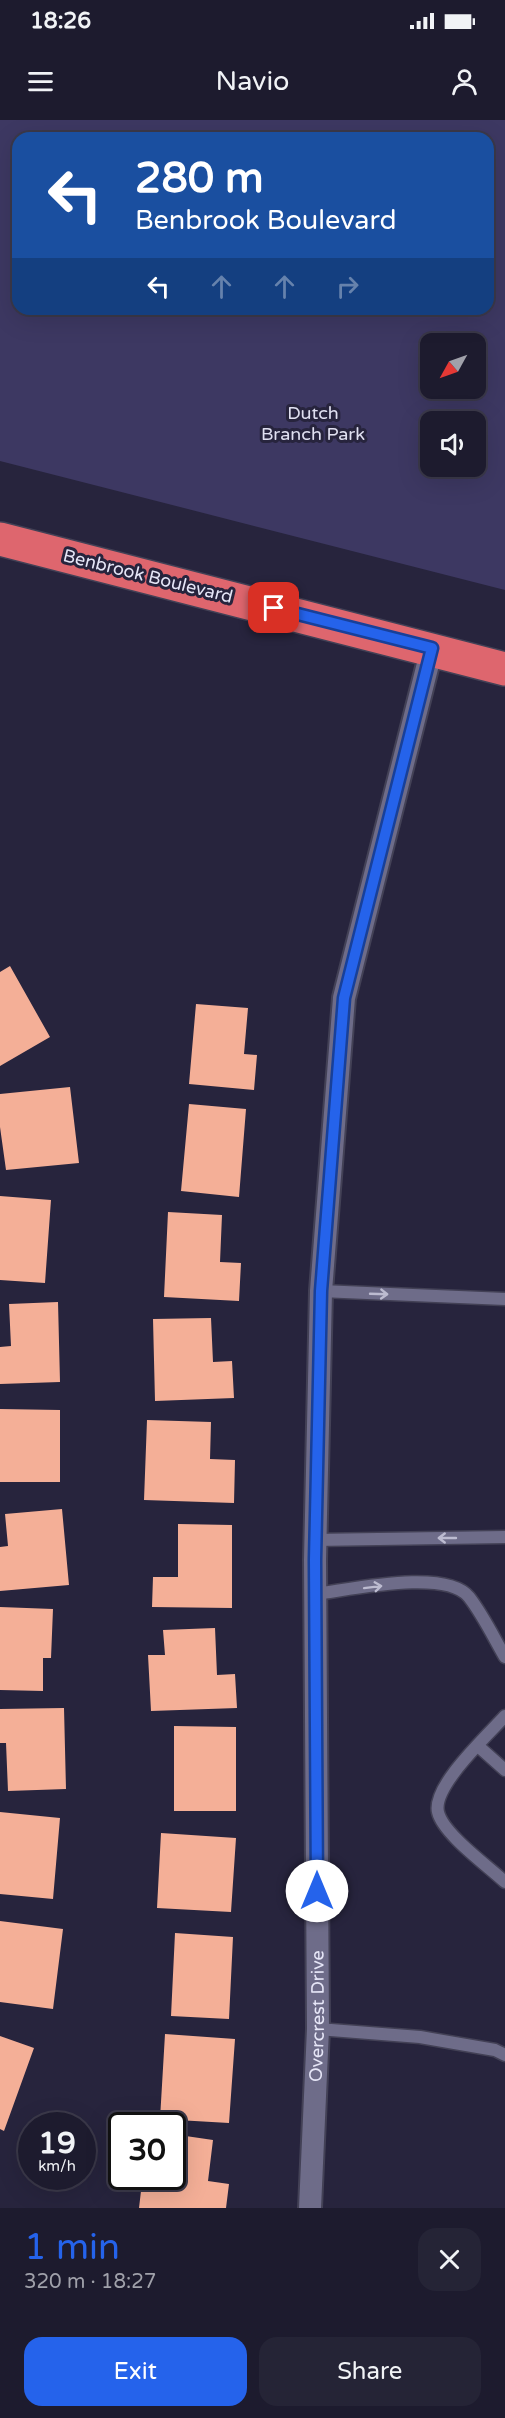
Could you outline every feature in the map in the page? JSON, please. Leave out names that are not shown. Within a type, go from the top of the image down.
[{"type":"highway","name":"Benbrook Boulevard","points":[[0,539],[432,648],[505,669]]},
{"type":"street","name":"Overcrest Drive","points":[[310,2208],[318,2029],[315,1540],[321,1291],[344,998],[432,648]]},
{"type":"lane","points":[[321,1291],[505,1299]]},
{"type":"lane","points":[[315,1540],[505,1537]]},
{"type":"lane","points":[[315,1593],[413,1582],[448,1584],[468,1595],[505,1657]]},
{"type":"lane","points":[[505,1716],[447,1781],[439,1800],[438,1812],[448,1830],[505,1882]]},
{"type":"lane","points":[[478,1746],[505,1770]]},
{"type":"lane","points":[[318,2029],[420,2037],[495,2050],[505,2055]]},
{"type":"green space","name":"Dutch Branch Park","points":[[0,120],[505,120],[505,590],[0,461]]},
{"type":"building","points":[[10,966],[50,1037],[0,1066],[0,972]]},
{"type":"building","points":[[196,1004],[248,1008],[244,1054],[257,1055],[254,1090],[189,1084]]},
{"type":"building","points":[[70,1087],[79,1163],[6,1170],[0,1127],[0,1094]]},
{"type":"building","points":[[189,1104],[246,1109],[239,1197],[181,1191]]},
{"type":"building","points":[[0,1196],[51,1200],[45,1283],[0,1280]]},
{"type":"building","points":[[168,1212],[222,1215],[220,1262],[241,1263],[239,1301],[164,1297]]},
{"type":"building","points":[[58,1302],[60,1382],[0,1384],[0,1347],[11,1346],[9,1304]]},
{"type":"building","points":[[211,1318],[213,1362],[232,1361],[234,1398],[155,1401],[153,1319]]},
{"type":"building","points":[[0,1409],[60,1410],[60,1482],[0,1482]]},
{"type":"building","points":[[147,1420],[211,1422],[210,1459],[235,1460],[234,1503],[144,1500]]},
{"type":"building","points":[[62,1509],[69,1585],[0,1591],[0,1547],[8,1546],[5,1514]]},
{"type":"building","points":[[178,1524],[232,1525],[232,1608],[152,1607],[153,1577],[178,1577]]},
{"type":"building","points":[[0,1607],[53,1609],[51,1658],[43,1658],[43,1691],[0,1690]]},
{"type":"building","points":[[215,1628],[217,1675],[235,1674],[237,1708],[151,1711],[148,1655],[165,1655],[163,1630]]},
{"type":"building","points":[[64,1708],[66,1789],[8,1791],[6,1743],[0,1743],[0,1709]]},
{"type":"building","points":[[174,1726],[236,1727],[236,1811],[174,1811]]},
{"type":"building","points":[[0,1812],[60,1818],[53,1899],[0,1894]]},
{"type":"building","points":[[161,1833],[236,1838],[231,1912],[157,1908]]},
{"type":"building","points":[[0,1921],[63,1929],[53,2009],[0,2002]]},
{"type":"building","points":[[175,1933],[233,1937],[229,2019],[171,2016]]},
{"type":"building","points":[[165,2034],[235,2039],[229,2123],[186,2121],[186,2112],[160,2112]]},
{"type":"building","points":[[0,2036],[34,2048],[4,2131],[0,2129]]},
{"type":"building","points":[[186,2136],[213,2140],[208,2181],[229,2184],[226,2208],[139,2208],[141,2191],[134,2190],[186,2190]]},
{"type":"route","points":[[274,608],[432,648],[344,998],[321,1291],[315,1560],[317,1891]]}]
